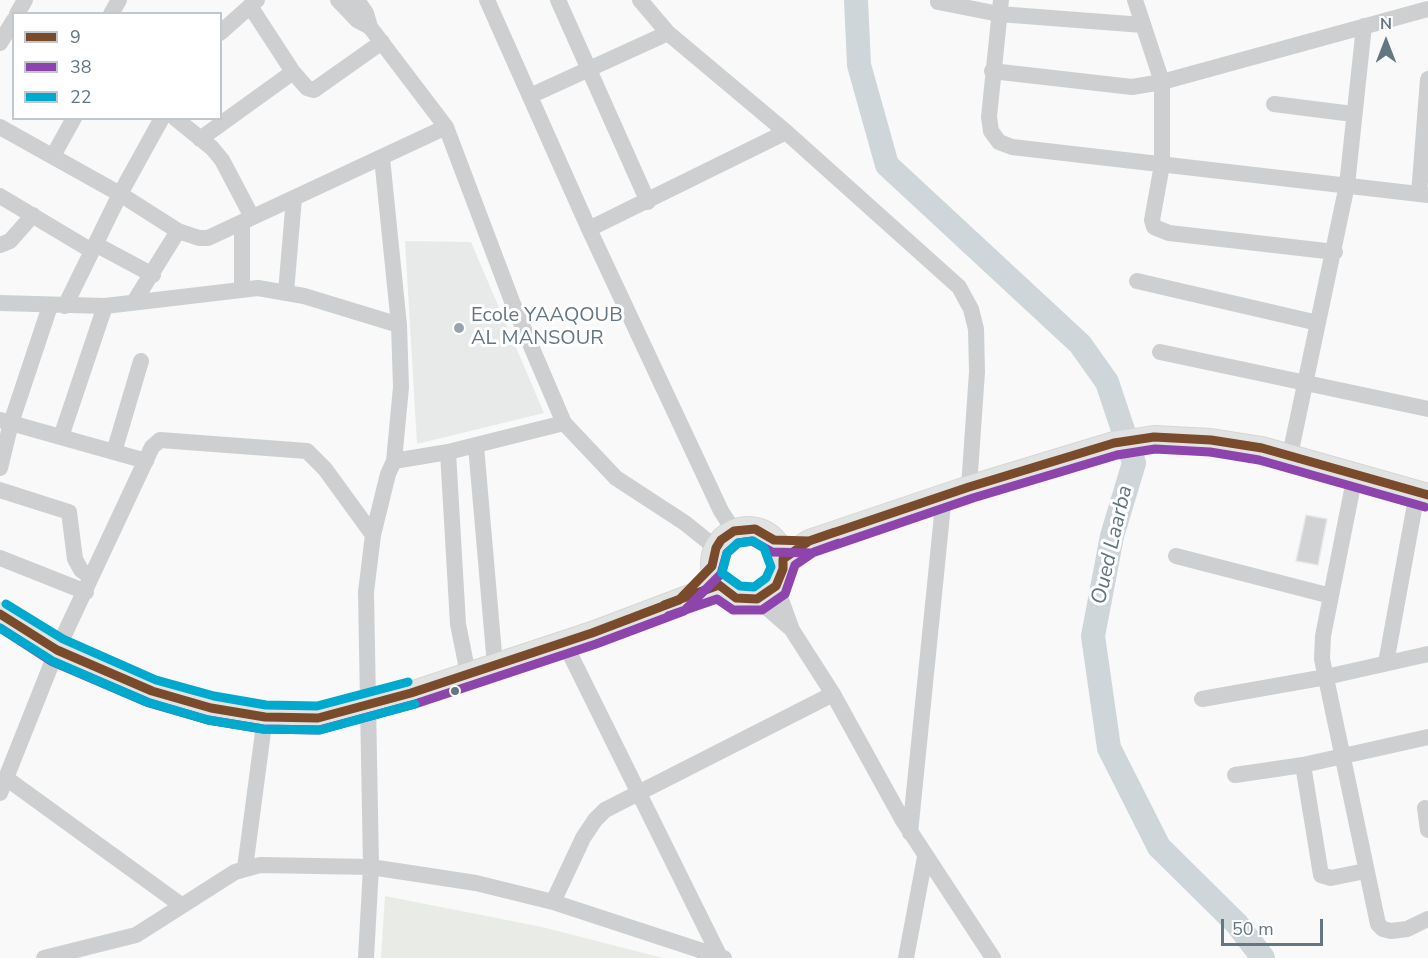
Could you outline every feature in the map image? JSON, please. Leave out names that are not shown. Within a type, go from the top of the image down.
[{"type":"street","points":[[338,0],[357,20],[370,27]]},
{"type":"street","points":[[357,0],[366,13],[370,27],[446,127],[513,304],[564,423],[616,478],[685,523],[722,553]]},
{"type":"street","points":[[0,614],[57,650],[152,691],[211,708],[265,717],[318,718],[369,705],[468,674],[679,600],[722,553],[755,529],[779,550],[783,569],[776,586],[757,599],[736,598],[722,553],[721,511],[589,229],[488,0]]},
{"type":"street","points":[[558,0],[648,202]]},
{"type":"street","points":[[640,0],[668,33],[786,132],[959,287],[971,309],[976,329],[977,372],[969,487]]},
{"type":"street","points":[[1136,0],[1162,82],[1162,165],[1152,220],[1154,227],[1159,231],[1335,252]]},
{"type":"street","points":[[938,2],[1000,7],[1143,25]]},
{"type":"street","points":[[222,31],[253,3],[293,72],[307,88],[314,90],[382,42]]},
{"type":"street","points":[[1000,7],[988,117],[991,130],[999,142],[1012,147],[1423,195],[1428,78]]},
{"type":"street","points":[[992,71],[1120,87],[1162,82],[1428,9]]},
{"type":"street","points":[[0,43],[12,23]]},
{"type":"street","points":[[1290,455],[1335,252],[1347,186],[1364,26]]},
{"type":"street","points":[[530,96],[668,33]]},
{"type":"street","points":[[200,139],[293,72]]},
{"type":"street","points":[[1274,104],[1353,114]]},
{"type":"street","points":[[53,156],[73,120]]},
{"type":"street","points":[[0,468],[6,422],[58,306],[93,247],[161,120]]},
{"type":"street","points":[[177,120],[222,160],[247,219],[242,290]]},
{"type":"street","points":[[0,127],[120,194],[178,231],[191,236],[208,238],[446,127]]},
{"type":"street","points":[[589,229],[648,202],[786,132]]},
{"type":"street","points":[[366,958],[371,867],[366,592],[373,535],[394,461],[401,387],[399,325],[382,158]]},
{"type":"street","points":[[0,196],[93,247],[153,276]]},
{"type":"street","points":[[286,292],[294,198]]},
{"type":"street","points":[[0,245],[10,241],[33,215]]},
{"type":"street","points":[[134,302],[153,276],[178,231]]},
{"type":"street","points":[[1137,281],[1318,323]]},
{"type":"street","points":[[0,303],[105,306],[258,288],[286,292],[346,307],[399,325]]},
{"type":"street","points":[[61,437],[105,306]]},
{"type":"street","points":[[1160,352],[1428,409]]},
{"type":"street","points":[[114,452],[141,361]]},
{"type":"street","points":[[6,422],[146,461]]},
{"type":"street","points":[[394,461],[476,446],[564,423]]},
{"type":"street","points":[[779,550],[969,487],[1114,443],[1154,437],[1211,440],[1262,448],[1423,494],[1386,663]]},
{"type":"street","points":[[181,905],[3,785],[57,650],[146,461],[156,443],[165,439],[300,449],[315,458],[373,535]]},
{"type":"street","points":[[476,446],[495,665]]},
{"type":"street","points":[[448,452],[458,624],[468,674]]},
{"type":"street","points":[[1355,475],[1322,647],[1326,677],[1344,756],[1365,871],[1378,924],[1383,929],[1407,929],[1428,919]]},
{"type":"street","points":[[0,490],[69,512],[77,565],[88,585]]},
{"type":"street","points":[[910,833],[944,495]]},
{"type":"street","points":[[1176,556],[1331,596]]},
{"type":"street","points":[[0,558],[88,585]]},
{"type":"street","points":[[776,586],[792,630],[834,694],[910,833],[993,958]]},
{"type":"street","points":[[757,599],[792,630]]},
{"type":"street","points":[[564,642],[722,957]]},
{"type":"street","points":[[1202,699],[1326,677],[1428,654]]},
{"type":"street","points":[[553,902],[583,838],[605,810],[834,694]]},
{"type":"street","points":[[246,868],[265,717]]},
{"type":"street","points":[[1235,775],[1304,765],[1428,737]]},
{"type":"street","points":[[1304,765],[1321,875],[1331,878],[1365,871]]},
{"type":"street","points":[[1425,808],[1428,830]]},
{"type":"street","points":[[906,958],[925,857]]},
{"type":"street","points":[[44,958],[136,935],[156,924],[181,905],[246,868],[260,865],[371,867],[476,883],[553,902],[722,957]]},
{"type":"shaded area","name":"Ecole YAAQOUB AL MANSOUR","points":[[405,241],[471,242],[544,413],[417,444]]},
{"type":"shaded area","points":[[385,896],[542,927],[663,958],[381,958]]},
{"type":"building","points":[[1306,515],[1327,519],[1318,565],[1296,561]]},
{"type":"waterway","name":"Oued Laarba","points":[[856,0],[859,65],[887,165],[1080,344],[1107,382],[1134,463],[1112,536],[1093,636],[1109,748],[1159,847],[1237,924],[1263,958]]},
{"type":"transit line","name":"9","points":[[0,614],[57,650],[152,691],[211,708],[265,717],[318,718],[411,693],[592,633],[679,600],[712,566],[716,548],[721,540],[734,531],[755,529],[774,540],[809,541],[969,487],[1114,443],[1154,437],[1211,440],[1262,448],[1428,495]]},
{"type":"transit line","name":"38","points":[[0,628],[51,661],[149,703],[208,720],[263,729],[319,730],[415,704],[596,644],[684,611],[721,574],[727,553],[738,543],[752,541],[772,552],[812,553],[973,498],[1117,455],[1155,449],[1210,452],[1259,460],[1425,507]]},
{"type":"transit line","name":"9","points":[[664,605],[719,585],[736,598],[757,599],[776,586],[783,569],[783,559],[809,541],[835,532]]},
{"type":"transit line","name":"22","points":[[753,541],[764,548],[771,567],[766,578],[754,587],[740,586],[722,573],[727,553],[738,543],[753,541]]},
{"type":"transit line","name":"38","points":[[668,616],[717,599],[733,610],[762,610],[785,594],[795,565],[814,552],[839,543]]},
{"type":"transit line","name":"22","points":[[6,604],[63,639],[156,680],[214,696],[266,705],[317,706],[408,682]]},
{"type":"transit line","name":"22","points":[[0,628],[51,660]]},
{"type":"transit line","name":"22","points":[[52,661],[147,702],[208,720],[263,729],[319,730]]},
{"type":"transit line","name":"22","points":[[320,730],[415,704]]},
{"type":"place","name":"Ecole YAAQOUB AL MANSOUR","points":[[459,328]]}]
